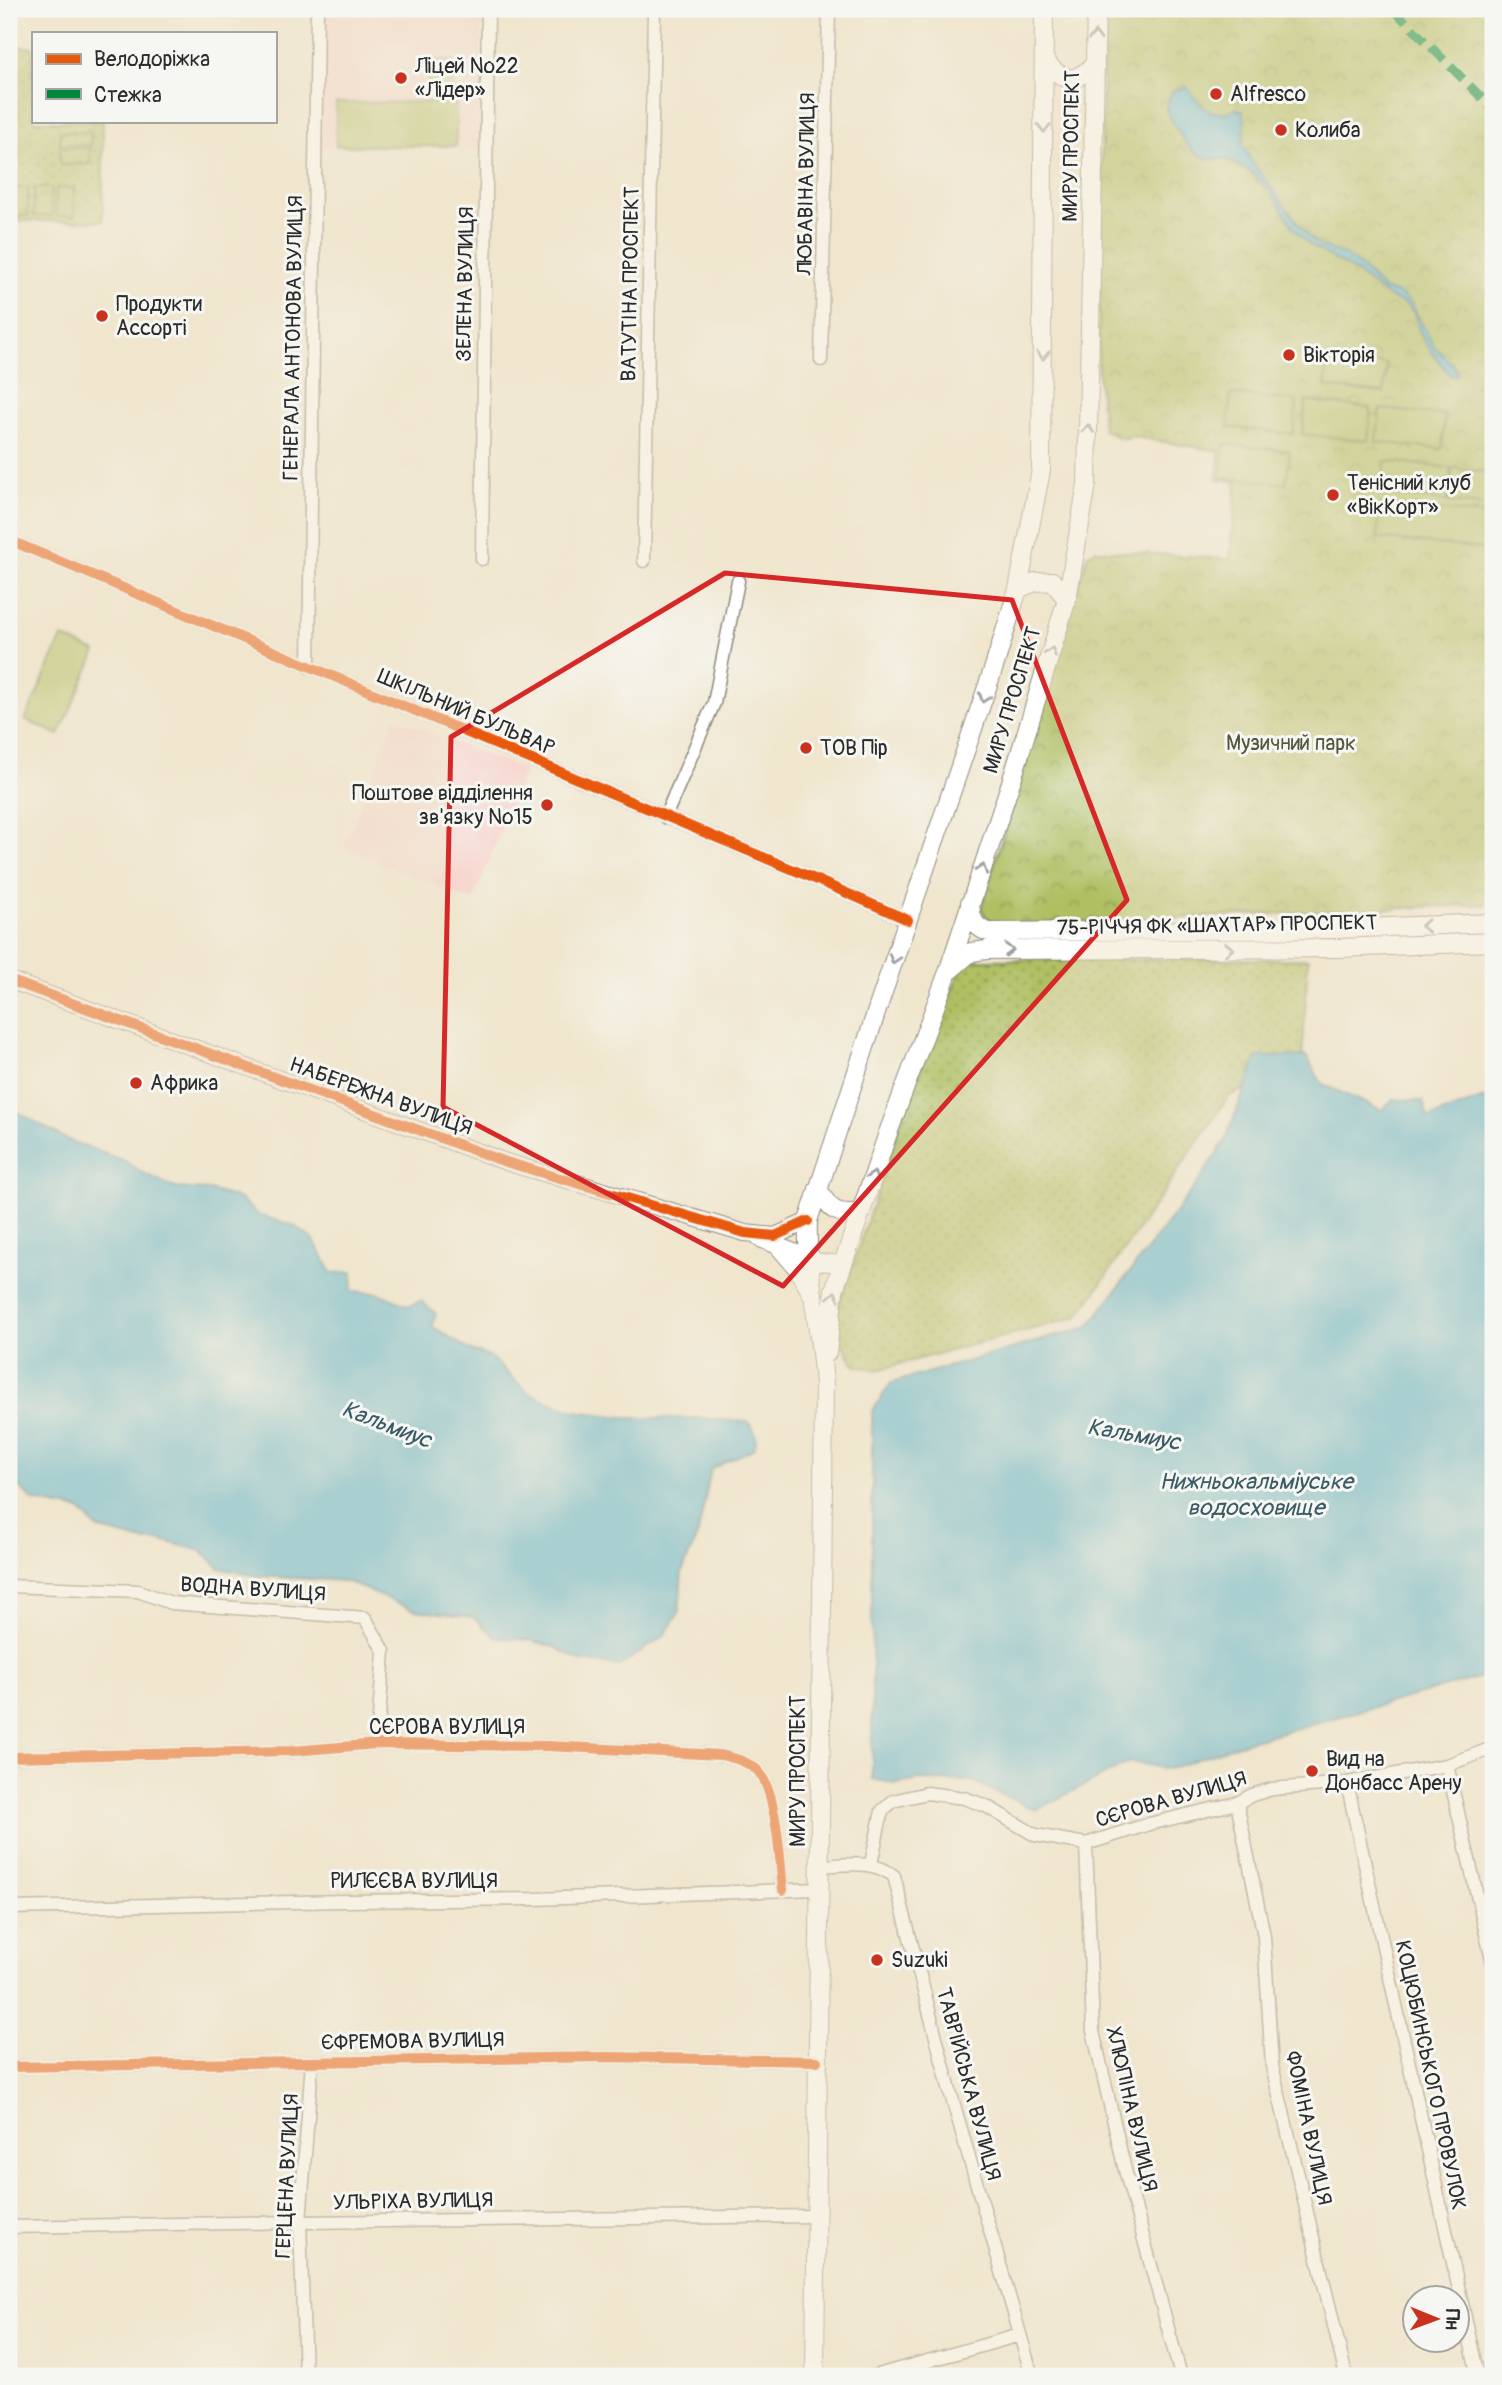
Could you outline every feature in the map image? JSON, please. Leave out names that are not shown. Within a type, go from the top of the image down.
[{"type":"main road","name":"МИРУ ПРОСПЕКТ","points":[[824,1381],[811,1294],[808,1221],[995,664],[1018,589],[1041,470],[1044,9]]},
{"type":"main road","name":"МИРУ ПРОСПЕКТ","points":[[815,2376],[824,1381],[834,1290],[888,1133],[948,972],[1014,773],[1067,599],[1087,484],[1096,9]]},
{"type":"main road","points":[[1044,59],[1055,74],[1068,78],[1085,74],[1095,64]]},
{"type":"main road","points":[[1018,589],[1035,582],[1052,582],[1067,599]]},
{"type":"main road","name":"75-РІЧЧЯ ФК «ШАХТАР» ПРОСПЕКТ","points":[[970,903],[971,918],[980,929],[988,932],[1336,929],[1493,923]]},
{"type":"main road","name":"75-РІЧЧЯ ФК «ШАХТАР» ПРОСПЕКТ","points":[[948,972],[971,953],[987,950],[1337,948],[1493,942]]},
{"type":"main road","points":[[818,1189],[827,1206],[835,1212],[861,1213]]},
{"type":"street","name":"ГЕНЕРАЛА АНТОНОВА ВУЛИЦЯ","points":[[309,667],[317,9]]},
{"type":"street","name":"ЗЕЛЕНА ВУЛИЦЯ","points":[[482,559],[488,9]]},
{"type":"street","name":"ВАТУТІНА ПРОСПЕКТ","points":[[644,561],[654,9]]},
{"type":"street","name":"ЛЮБАВІНА ВУЛИЦЯ","points":[[821,360],[829,9]]},
{"type":"street","name":"ШКІЛЬНИЙ БУЛЬВАР","points":[[9,540],[908,920]]},
{"type":"street","points":[[665,817],[714,703],[738,581]]},
{"type":"street","name":"НАБЕРЕЖНА ВУЛИЦЯ","points":[[9,980],[506,1162],[745,1233]]},
{"type":"street","points":[[745,1233],[775,1236],[808,1221]]},
{"type":"street","points":[[745,1233],[827,1264],[844,1264]]},
{"type":"street","points":[[777,1247],[796,1268],[811,1294]]},
{"type":"street","name":"ВОДНА ВУЛИЦЯ","points":[[9,1586],[138,1591],[171,1604],[365,1618],[384,1651],[377,1744]]},
{"type":"street","name":"СЄРОВА ВУЛИЦЯ","points":[[9,1757],[292,1751],[377,1744],[548,1746],[721,1755],[741,1760],[758,1771],[774,1809],[783,1890]]},
{"type":"street","name":"СЄРОВА ВУЛИЦЯ","points":[[871,1864],[882,1811],[893,1801],[927,1793],[964,1798],[986,1806],[1035,1835],[1086,1843],[1149,1824],[1237,1803],[1272,1789],[1347,1783],[1447,1765],[1493,1748]]},
{"type":"street","points":[[1447,1765],[1493,1964]]},
{"type":"street","name":"КОЦЮБИНСЬКОГО ПРОВУЛОК","points":[[1347,1783],[1478,2376]]},
{"type":"street","name":"ФОМІНА ВУЛИЦЯ","points":[[1237,1803],[1264,1936],[1272,2066],[1346,2376]]},
{"type":"street","name":"ХЛЮПІНА ВУЛИЦЯ","points":[[1086,1843],[1093,2031],[1124,2166],[1181,2376]]},
{"type":"street","points":[[819,1866],[871,1864]]},
{"type":"street","name":"ТАВРІЙСЬКА ВУЛИЦЯ","points":[[871,1864],[882,1867],[894,1876],[950,2091],[1032,2376]]},
{"type":"street","name":"РИЛЄЄВА ВУЛИЦЯ","points":[[9,1908],[493,1900],[819,1889]]},
{"type":"street","name":"ЄФРЕМОВА ВУЛИЦЯ","points":[[9,2067],[606,2057],[817,2061]]},
{"type":"street","name":"ГЕРЦЕНА ВУЛИЦЯ","points":[[305,2376],[300,2222],[312,2062]]},
{"type":"street","name":"УЛЬРІХА ВУЛИЦЯ","points":[[9,2227],[817,2216]]},
{"type":"street","points":[[874,2376],[1020,2335]]},
{"type":"highlighted area","points":[[725,573],[1012,600],[1127,900],[783,1286],[443,1107],[451,737]]},
{"type":"shaded area","name":"Ліцей №22 «Лідер»","points":[[322,9],[482,9],[482,148],[320,147]]},
{"type":"shaded area","points":[[395,718],[525,770],[473,901],[343,848]]},
{"type":"green space","name":"Музичний парк","points":[[1104,9],[1493,9],[1493,904],[1002,924],[989,920],[981,908],[1088,554],[1096,550],[1230,559],[1236,482],[1217,479],[1219,451],[1129,436],[1126,439],[1103,429],[1098,372]]},
{"type":"green space","points":[[9,47],[32,47],[32,122],[103,122],[103,221],[9,221]]},
{"type":"green space","points":[[428,60],[453,61],[453,93],[428,93]]},
{"type":"green space","points":[[456,102],[456,146],[336,146],[336,103]]},
{"type":"green space","points":[[60,132],[91,132],[91,145],[60,145]]},
{"type":"green space","points":[[60,148],[90,148],[90,164],[60,165]]},
{"type":"green space","points":[[10,188],[28,188],[28,216],[10,216]]},
{"type":"green space","points":[[34,188],[51,188],[52,216],[34,216]]},
{"type":"green space","points":[[56,188],[74,188],[74,216],[56,216]]},
{"type":"green space","points":[[1328,358],[1387,364],[1384,393],[1325,387]]},
{"type":"green space","points":[[1231,394],[1297,401],[1293,434],[1228,427]]},
{"type":"green space","points":[[1306,401],[1371,408],[1368,441],[1302,434]]},
{"type":"green space","points":[[1380,409],[1445,415],[1442,449],[1376,442]]},
{"type":"green space","points":[[1224,444],[1290,451],[1286,484],[1221,477]]},
{"type":"green space","points":[[1385,461],[1451,468],[1447,501],[1382,494]]},
{"type":"green space","points":[[1452,468],[1493,473],[1493,506],[1449,502]]},
{"type":"green space","points":[[1381,504],[1493,516],[1493,550],[1377,538]]},
{"type":"green space","points":[[62,637],[96,652],[59,735],[25,720]]},
{"type":"green space","points":[[1308,959],[1302,1064],[1229,1096],[1078,1317],[877,1370],[855,1365],[841,1343],[836,1313],[913,1086],[962,966],[971,960]]},
{"type":"water","points":[[1187,87],[1208,110],[1221,113],[1238,108],[1239,111],[1243,110],[1245,129],[1242,144],[1252,162],[1308,236],[1322,247],[1341,253],[1358,264],[1383,289],[1399,294],[1410,302],[1434,346],[1454,366],[1458,374],[1451,376],[1432,353],[1419,331],[1414,313],[1407,305],[1387,296],[1354,271],[1310,245],[1295,230],[1272,193],[1251,172],[1226,159],[1207,159],[1194,152],[1185,142],[1166,107],[1172,91]]},
{"type":"water","name":"Нижньокальміуське водосховище","points":[[1306,1056],[1322,1084],[1381,1110],[1395,1099],[1423,1101],[1428,1118],[1493,1095],[1493,1674],[1239,1744],[1170,1769],[1130,1762],[1036,1810],[972,1781],[922,1780],[896,1784],[872,1779],[872,1412],[891,1383],[1088,1327],[1197,1184],[1225,1141],[1257,1057]]},
{"type":"water","name":"Кальмиус","points":[[9,1107],[68,1140],[125,1161],[175,1188],[209,1190],[240,1199],[258,1215],[293,1225],[313,1239],[332,1273],[353,1272],[352,1291],[378,1293],[409,1306],[421,1301],[436,1314],[432,1326],[470,1350],[490,1357],[530,1394],[574,1411],[632,1418],[699,1418],[748,1422],[756,1435],[753,1449],[711,1469],[698,1534],[682,1572],[679,1613],[664,1636],[620,1666],[580,1661],[556,1648],[530,1640],[497,1638],[473,1617],[414,1610],[345,1581],[258,1576],[219,1568],[202,1551],[163,1541],[144,1541],[98,1529],[80,1510],[34,1501],[17,1486],[9,1484]]},
{"type":"marked path","points":[[1393,9],[1493,109]]},
{"type":"cycle path","points":[[9,540],[908,920]]},
{"type":"cycle path","points":[[9,980],[506,1162],[745,1233],[775,1236],[808,1221]]},
{"type":"cycle path","points":[[9,1757],[292,1751],[377,1744],[548,1746],[721,1755],[748,1764],[763,1778],[773,1808],[783,1890]]},
{"type":"cycle path","points":[[9,2067],[606,2057],[817,2061]]},
{"type":"place","name":"Ліцей №22 «Лідер»","points":[[401,78]]},
{"type":"place","name":"Alfresco","points":[[1216,94]]},
{"type":"place","name":"Колиба","points":[[1281,130]]},
{"type":"place","name":"Продукти Ассорті","points":[[102,316]]},
{"type":"place","name":"Вікторія","points":[[1289,355]]},
{"type":"place","name":"Тенісний клуб «ВікКорт»","points":[[1333,495]]},
{"type":"place","name":"ТОВ Пір","points":[[806,748]]},
{"type":"place","name":"Поштове відділення зв'язку №15","points":[[547,805]]},
{"type":"place","name":"Африка","points":[[136,1083]]},
{"type":"place","name":"Вид на Донбасс Арену","points":[[1312,1771]]},
{"type":"place","name":"Suzuki","points":[[877,1960]]}]
